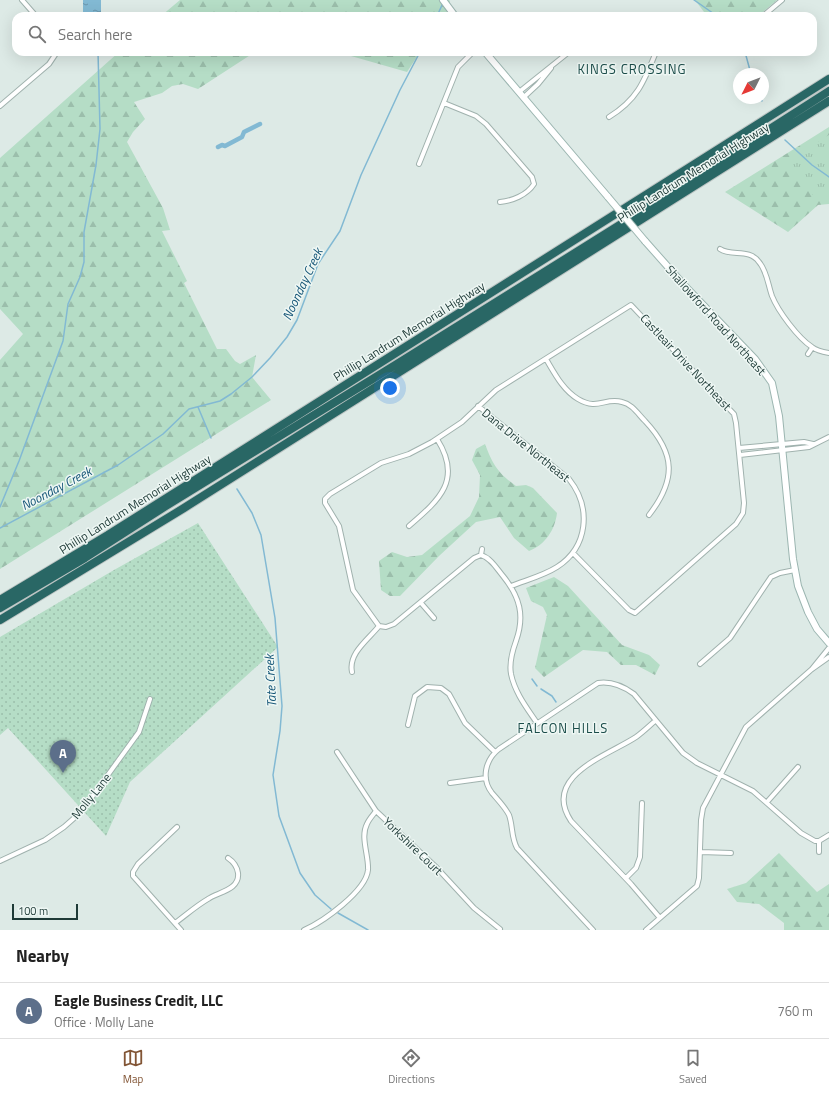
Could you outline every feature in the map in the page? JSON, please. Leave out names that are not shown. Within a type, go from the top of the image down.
[{"type":"highway","name":"Phillip Landrum Memorial Highway","points":[[0,600],[81,552],[829,79]]},
{"type":"highway","points":[[500,287],[608,226],[699,169],[829,91]]},
{"type":"highway","name":"Phillip Landrum Memorial Highway","points":[[0,620],[184,508],[829,100]]},
{"type":"highway","points":[[0,608],[85,558],[166,506],[632,218],[799,109]]},
{"type":"street","points":[[442,0],[452,12]]},
{"type":"street","points":[[768,12],[782,0]]},
{"type":"street","points":[[24,1],[33,12]]},
{"type":"street","points":[[0,106],[49,64],[54,56]]},
{"type":"street","points":[[419,164],[458,67],[469,56]]},
{"type":"street","name":"Shallowford Road Northeast","points":[[488,56],[645,241],[767,374],[777,401],[795,570],[804,604],[817,629],[829,643]]},
{"type":"street","points":[[521,95],[538,84],[552,67],[564,56]]},
{"type":"street","points":[[609,117],[629,102],[639,91],[654,56]]},
{"type":"street","points":[[444,103],[476,116],[486,124],[532,177],[536,184],[511,200],[500,202]]},
{"type":"street","points":[[720,249],[727,253],[746,253],[760,262],[778,309],[812,348],[829,353]]},
{"type":"street","name":"Castleair Drive Northeast","points":[[325,499],[330,494],[381,463],[409,454],[437,439],[462,422],[496,390],[631,303],[732,410],[736,423],[740,455],[744,509],[740,520],[635,615],[573,553]]},
{"type":"street","points":[[808,354],[812,348]]},
{"type":"street","points":[[546,359],[563,386],[572,395],[583,402],[594,405],[616,400],[628,404],[660,438],[668,455],[668,479],[660,501],[649,515]]},
{"type":"street","name":"Dana Drive Northeast","points":[[478,406],[575,486],[582,500],[584,521],[582,536],[573,553],[555,568],[511,586]]},
{"type":"street","points":[[740,455],[814,444],[829,437]]},
{"type":"street","points":[[409,526],[434,504],[446,484],[448,467],[444,452],[437,439]]},
{"type":"street","points":[[739,448],[782,448],[804,442],[814,444]]},
{"type":"street","points":[[320,498],[325,499],[326,506],[340,530],[353,590],[379,626]]},
{"type":"street","points":[[481,555],[482,549]]},
{"type":"street","points":[[379,626],[391,626],[421,603],[474,558],[481,555]]},
{"type":"street","points":[[481,555],[488,559],[511,586],[518,598],[521,613],[520,628],[512,656],[511,673],[518,695],[537,723]]},
{"type":"street","points":[[700,664],[732,636],[771,577],[780,573],[795,570]]},
{"type":"street","points":[[421,603],[434,618]]},
{"type":"street","points":[[352,672],[351,668],[354,657],[379,626]]},
{"type":"street","points":[[812,669],[829,648]]},
{"type":"street","points":[[646,930],[697,886],[702,814],[720,774],[749,723],[812,669],[829,657]]},
{"type":"street","points":[[594,930],[517,848],[512,837],[509,815],[489,789],[486,778],[487,764],[495,752],[593,685],[606,682],[620,686],[634,694],[683,753],[753,791],[768,802],[801,833],[815,841],[819,841],[829,835]]},
{"type":"street","points":[[408,725],[413,700],[418,692],[427,687],[441,688],[449,694],[465,722],[495,752]]},
{"type":"street","name":"Molly Lane","points":[[0,861],[45,840],[64,827],[81,812],[139,732],[150,699]]},
{"type":"street","points":[[655,721],[637,736],[584,767],[570,780],[565,792],[566,811],[571,821],[626,878],[660,918]]},
{"type":"street","name":"Yorkshire Court","points":[[337,752],[376,812],[437,868],[474,908],[500,929]]},
{"type":"street","points":[[768,802],[798,767]]},
{"type":"street","points":[[450,783],[486,778]]},
{"type":"street","points":[[626,878],[636,868],[640,857],[642,803]]},
{"type":"street","points":[[304,930],[321,922],[364,883],[368,870],[365,835],[366,825],[376,812]]},
{"type":"street","points":[[177,827],[138,864],[133,876],[180,930]]},
{"type":"street","points":[[819,841],[819,852]]},
{"type":"street","points":[[700,852],[731,853]]},
{"type":"street","points":[[175,924],[207,899],[226,891],[237,882],[238,875],[236,866],[228,858]]},
{"type":"green space","points":[[180,0],[450,1],[446,12],[166,12]]},
{"type":"green space","points":[[695,0],[777,0],[763,12],[704,12]]},
{"type":"green space","points":[[115,56],[249,56],[198,89],[183,84],[172,86],[162,93],[134,102],[145,119],[133,132],[127,142],[163,208],[170,230],[162,231],[187,281],[184,283],[217,349],[226,349],[235,361],[240,364],[256,355],[252,377],[271,400],[0,569],[0,360],[23,334],[0,309],[0,158]]},
{"type":"green space","points":[[351,56],[417,56],[407,72]]},
{"type":"green space","points":[[829,127],[829,204],[818,205],[788,232],[725,192]]},
{"type":"green space","points":[[829,135],[829,199],[816,199],[785,162]]},
{"type":"green space","points":[[485,444],[500,473],[516,486],[526,485],[533,488],[557,513],[554,525],[548,536],[540,545],[529,551],[514,538],[500,517],[476,522],[439,556],[400,596],[390,596],[381,590],[379,561],[392,552],[407,557],[422,555],[470,516],[479,497],[480,475],[472,460],[476,449]]},
{"type":"green space","points":[[198,523],[278,647],[130,782],[106,836],[8,728],[0,735],[0,637]]},
{"type":"green space","points":[[554,577],[568,586],[622,645],[649,655],[660,665],[655,675],[636,665],[621,665],[607,652],[583,650],[544,677],[535,668],[547,615],[543,607],[531,601],[526,588]]},
{"type":"green space","points":[[779,853],[817,892],[829,884],[829,930],[784,930],[784,923],[759,904],[737,902],[727,889],[746,883]]},
{"type":"water","points":[[83,0],[101,0],[101,12],[83,12]]},
{"type":"waterway","points":[[694,0],[711,12]]},
{"type":"waterway","name":"Noonday Creek","points":[[439,12],[443,3]]},
{"type":"waterway","points":[[0,507],[19,461],[63,341],[68,304],[80,277],[84,262],[84,232],[96,165],[100,129],[98,56]]},
{"type":"waterway","name":"Noonday Creek","points":[[0,528],[118,465],[163,434],[189,409],[220,401],[252,377],[270,358],[287,337],[297,320],[318,264],[340,231],[361,175],[400,90],[418,56]]},
{"type":"waterway","points":[[746,56],[749,68]]},
{"type":"waterway","points":[[218,147],[222,145],[225,146],[242,137],[244,132],[260,124]]},
{"type":"waterway","points":[[785,140],[812,165],[829,177]]},
{"type":"waterway","name":"Tate Creek","points":[[198,407],[211,438]]},
{"type":"waterway","name":"Tate Creek","points":[[237,489],[252,513],[261,535],[275,618],[282,706],[280,731],[273,775],[279,816],[300,873],[315,895],[331,909]]},
{"type":"waterway","points":[[532,679],[537,686]]},
{"type":"waterway","points":[[541,689],[552,696],[556,702]]},
{"type":"waterway","name":"Tate Creek","points":[[338,913],[368,930]]},
{"type":"place","name":"Eagle Business Credit, LLC","points":[[63,773]]},
{"type":"district","name":"KINGS CROSSING","points":[[632,69]]},
{"type":"district","name":"FALCON HILLS","points":[[563,728]]}]
